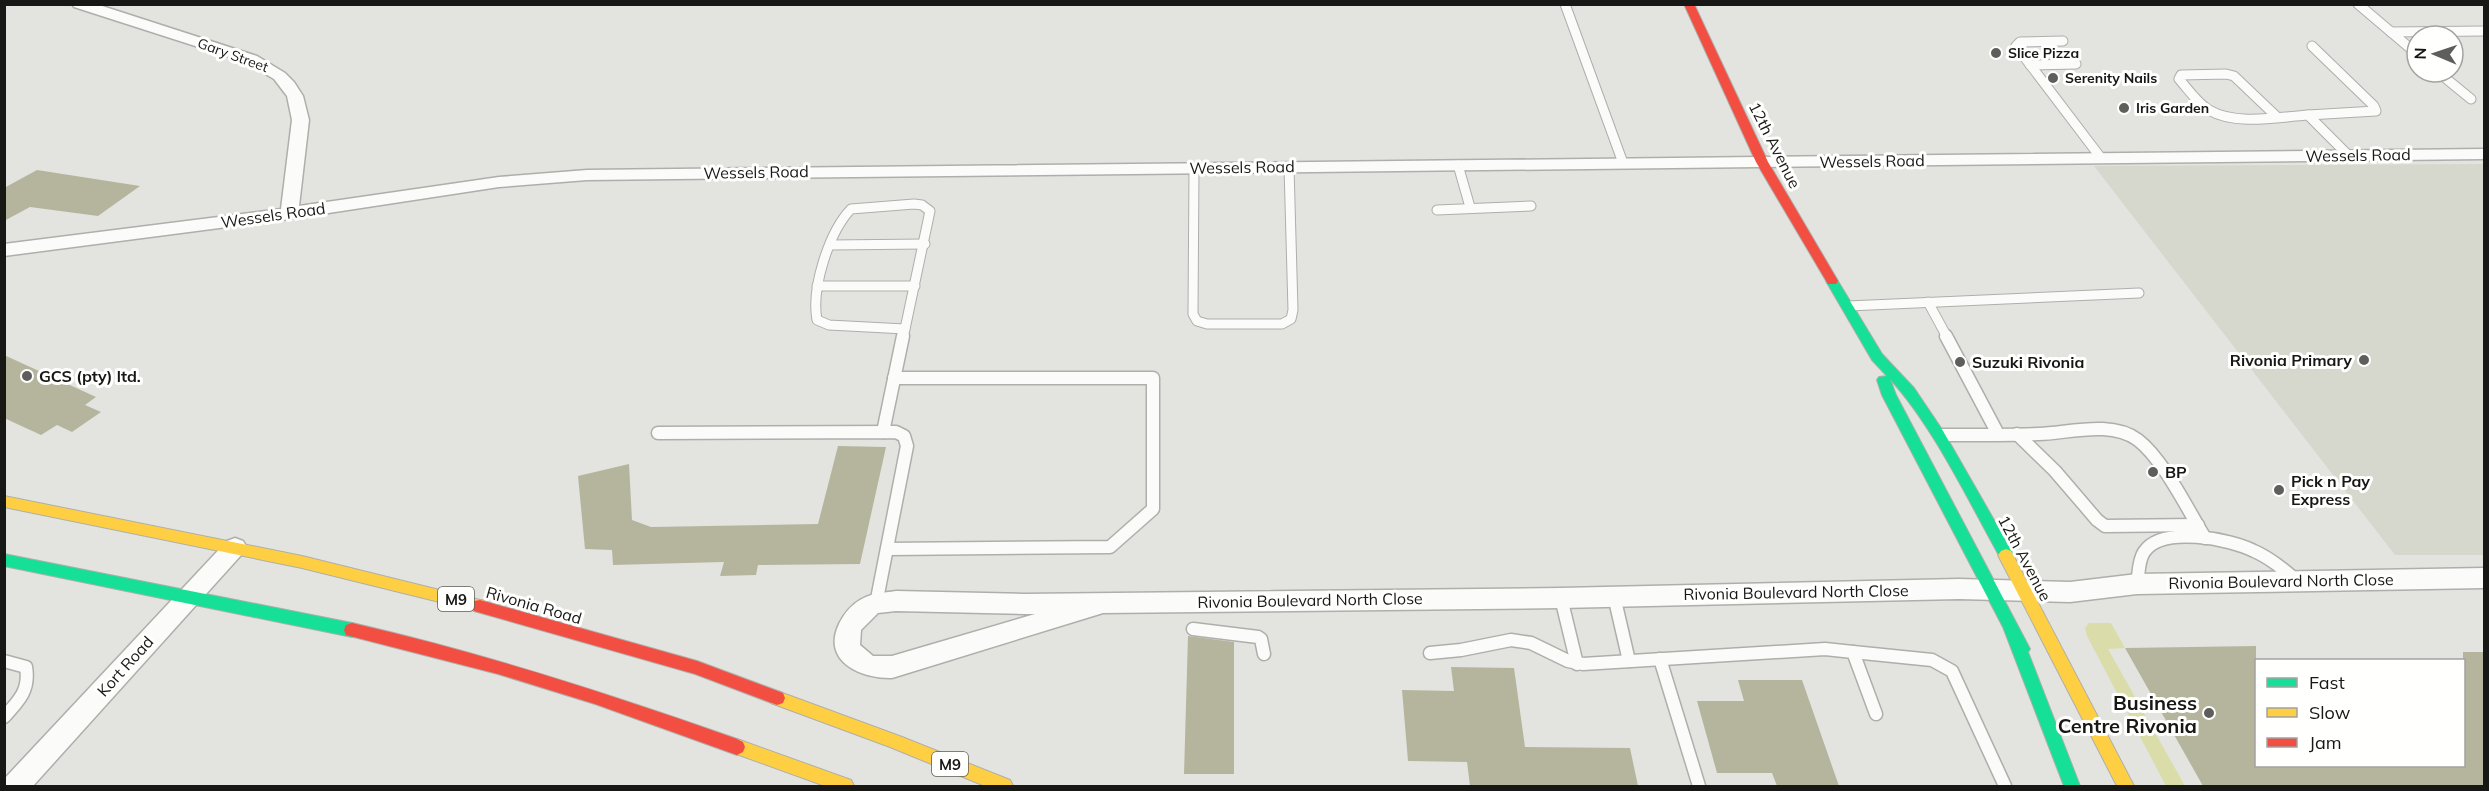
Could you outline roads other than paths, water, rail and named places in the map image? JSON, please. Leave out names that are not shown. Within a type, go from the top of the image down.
[{"type":"main road","name":"12th Avenue","points":[[1689,4],[1762,162],[1877,357],[1909,391],[1938,435],[2026,591],[2040,624],[2126,786]]},
{"type":"main road","name":"12th Avenue","points":[[1877,357],[1889,395],[2072,746]]},
{"type":"main road","name":"Rivonia Road","points":[[4,501],[235,547],[405,585],[697,668],[896,742],[1004,786]]},
{"type":"main road","points":[[4,560],[394,639],[487,664],[657,718],[845,786]]},
{"type":"main road","points":[[2010,626],[2072,786]]},
{"type":"street","name":"Gary Street","points":[[79,4],[251,59],[277,73],[287,82],[298,98],[302,113],[301,136],[289,213]]},
{"type":"street","name":"Wessels Road","points":[[4,250],[289,213],[499,182],[587,175],[2484,154]]},
{"type":"street","name":"Kort Road","points":[[16,786],[235,547]]},
{"type":"street","name":"Rivonia Boulevard North Close","points":[[1107,603],[892,667],[872,668],[859,660],[850,651],[846,637],[852,622],[876,604],[896,601],[1107,603],[1990,590],[2070,592],[2137,584],[2484,578]]},
{"type":"lane","points":[[1565,4],[1623,163]]},
{"type":"lane","points":[[2358,4],[2405,44]]},
{"type":"lane","points":[[2391,32],[2484,31]]},
{"type":"lane","points":[[2063,41],[2016,43],[2016,46],[2101,158]]},
{"type":"lane","points":[[2276,116],[2234,76],[2226,74],[2181,75],[2179,79],[2206,108],[2217,114],[2228,116],[2276,116],[2308,115],[2376,111],[2374,106],[2312,46]]},
{"type":"lane","points":[[2030,65],[2076,64]]},
{"type":"lane","points":[[2453,84],[2471,99]]},
{"type":"lane","points":[[2308,115],[2348,156]]},
{"type":"lane","points":[[1458,165],[1470,207]]},
{"type":"lane","points":[[1194,168],[1192,314],[1197,321],[1207,324],[1282,324],[1291,319],[1293,310],[1289,166]]},
{"type":"lane","points":[[883,432],[925,244],[930,211],[922,205],[914,204],[851,209],[842,218],[831,245],[817,286],[814,314],[817,320],[824,324],[905,329]]},
{"type":"lane","points":[[1437,210],[1532,206]]},
{"type":"lane","points":[[831,245],[925,244]]},
{"type":"lane","points":[[817,286],[915,286]]},
{"type":"lane","points":[[1847,306],[2139,293]]},
{"type":"lane","points":[[1928,302],[1998,434]]},
{"type":"lane","points":[[887,549],[1110,547],[1153,509],[1153,378],[894,378]]},
{"type":"lane","points":[[1938,435],[2017,434],[2099,429],[2126,433],[2138,440],[2157,460],[2205,538]]},
{"type":"lane","points":[[658,433],[883,432],[900,434],[907,446],[876,604]]},
{"type":"lane","points":[[2017,434],[2055,471],[2097,520],[2105,526],[2198,525]]},
{"type":"lane","points":[[2137,584],[2144,551],[2152,543],[2166,539],[2205,538],[2249,549],[2268,558],[2298,581]]},
{"type":"lane","points":[[1614,596],[1629,661]]},
{"type":"lane","points":[[1562,598],[1577,664]]},
{"type":"lane","points":[[1192,628],[1258,637],[1261,639],[1264,654]]},
{"type":"lane","points":[[1430,653],[1461,650],[1511,640],[1531,643],[1577,664],[1825,649],[1932,660],[1952,671],[2005,786]]},
{"type":"lane","points":[[1853,652],[1876,714]]},
{"type":"lane","points":[[1660,659],[1699,786]]},
{"type":"lane","points":[[4,661],[26,668],[29,681],[23,698],[4,717]]},
{"type":"place","name":"Slice Pizza","points":[[1996,53]]},
{"type":"place","name":"Serenity Nails","points":[[2053,78]]},
{"type":"place","name":"Iris Garden","points":[[2124,108]]},
{"type":"place","name":"Rivonia Primary","points":[[2364,360]]},
{"type":"place","name":"Suzuki Rivonia","points":[[1960,362]]},
{"type":"place","name":"GCS (pty) ltd.","points":[[27,376]]},
{"type":"place","name":"BP","points":[[2153,472]]},
{"type":"place","name":"Pick n Pay Express","points":[[2279,490]]},
{"type":"place","name":"Business Centre Rivonia","points":[[2209,713]]}]
